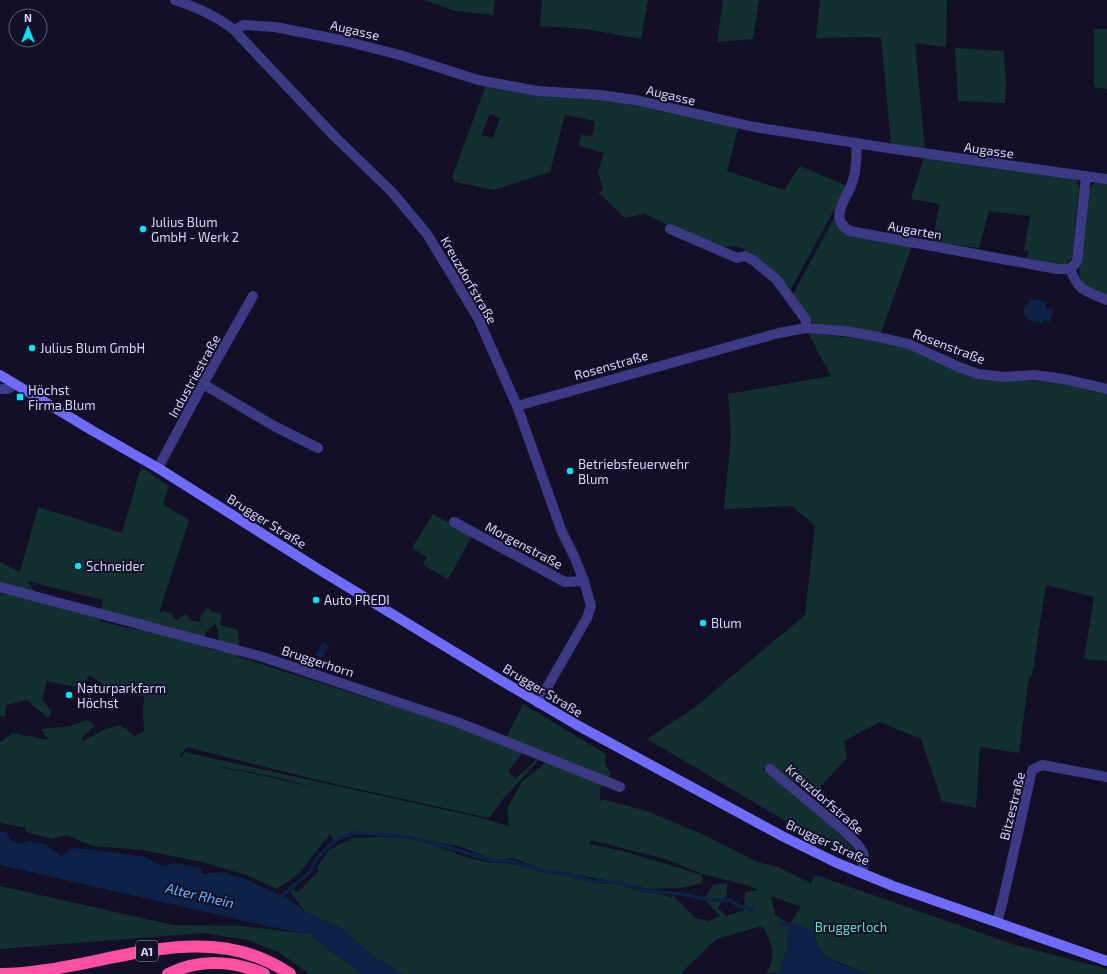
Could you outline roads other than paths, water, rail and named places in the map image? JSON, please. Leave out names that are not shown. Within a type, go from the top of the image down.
[{"type":"highway","name":"A1","points":[[0,974],[49,970],[160,949],[200,946],[226,948],[246,952],[275,964],[290,974]]},
{"type":"highway","points":[[168,974],[191,965],[213,963],[236,965],[264,974]]},
{"type":"main road","name":"Brugger Straße","points":[[0,375],[92,431],[158,468],[315,567],[538,703],[715,800],[837,863],[861,873],[1107,960]]},
{"type":"street","name":"Kreuzdorfstraße","points":[[175,0],[210,14],[223,21],[234,30],[335,137],[392,192],[427,234],[478,318],[517,406],[562,532],[584,581],[591,606],[587,618],[538,703]]},
{"type":"street","name":"Augasse","points":[[234,30],[244,25],[275,27],[382,50],[478,80],[538,91],[600,95],[636,100],[754,127],[1107,179]]},
{"type":"street","name":"Augarten","points":[[857,143],[854,179],[841,204],[839,214],[840,221],[844,228],[858,233],[1057,269],[1070,269]]},
{"type":"street","points":[[1086,176],[1077,261],[1070,269],[1074,280],[1081,288],[1107,300]]},
{"type":"street","points":[[670,230],[737,258],[745,256],[754,261],[776,279],[806,320],[806,328]]},
{"type":"street","name":"Industriestraße","points":[[158,468],[203,384],[253,296]]},
{"type":"street","name":"Rosenstraße","points":[[517,406],[779,333],[806,328],[866,335],[909,344],[978,374],[1004,377],[1035,375],[1057,378],[1107,389]]},
{"type":"street","points":[[0,389],[8,389],[14,384]]},
{"type":"street","points":[[203,384],[274,426],[318,448]]},
{"type":"street","name":"Morgenstraße","points":[[454,522],[565,582],[584,581]]},
{"type":"street","name":"Bruggerhorn","points":[[0,587],[264,657],[457,722],[620,787]]},
{"type":"street","name":"Bitzestraße","points":[[997,922],[1004,900],[1032,770],[1042,765],[1107,777]]},
{"type":"street","name":"Kreuzdorfstraße","points":[[770,770],[843,830],[859,846],[865,861],[861,873]]},
{"type":"water","points":[[1029,299],[1040,300],[1046,303],[1047,310],[1051,308],[1053,310],[1050,321],[1046,321],[1045,317],[1043,323],[1027,320],[1024,311],[1025,306],[1029,303]]},
{"type":"water","points":[[323,642],[329,646],[322,658],[315,655]]},
{"type":"water","name":"Alter Rhein","points":[[0,832],[6,832],[12,841],[22,844],[29,841],[45,844],[61,856],[72,848],[97,850],[145,857],[162,866],[175,863],[202,868],[202,874],[221,872],[245,879],[291,900],[305,912],[339,927],[375,958],[404,974],[363,974],[308,934],[0,865]]},
{"type":"water","points":[[793,923],[811,930],[820,950],[830,959],[869,974],[772,974],[780,972],[787,947],[787,933],[790,925]]},
{"type":"waterway","points":[[281,898],[310,872],[316,859],[329,846],[340,838],[354,833],[408,837],[493,861],[510,861],[547,872],[563,873],[592,881],[620,883],[641,890],[681,894],[710,900],[730,900],[739,906],[752,910]]},
{"type":"waterway","points":[[781,923],[790,925]]},
{"type":"place","name":"Julius Blum GmbH - Werk 2","points":[[143,229]]},
{"type":"place","name":"Julius Blum GmbH","points":[[32,348]]},
{"type":"place","name":"Höchst Firma Blum","points":[[20,397]]},
{"type":"place","name":"Betriebsfeuerwehr Blum","points":[[570,471]]},
{"type":"place","name":"Schneider","points":[[78,566]]},
{"type":"place","name":"Auto PREDI","points":[[316,600]]},
{"type":"place","name":"Blum","points":[[703,623]]},
{"type":"place","name":"Naturparkfarm Höchst","points":[[69,695]]},
{"type":"park label","name":"Bruggerloch","points":[[851,927]]}]
